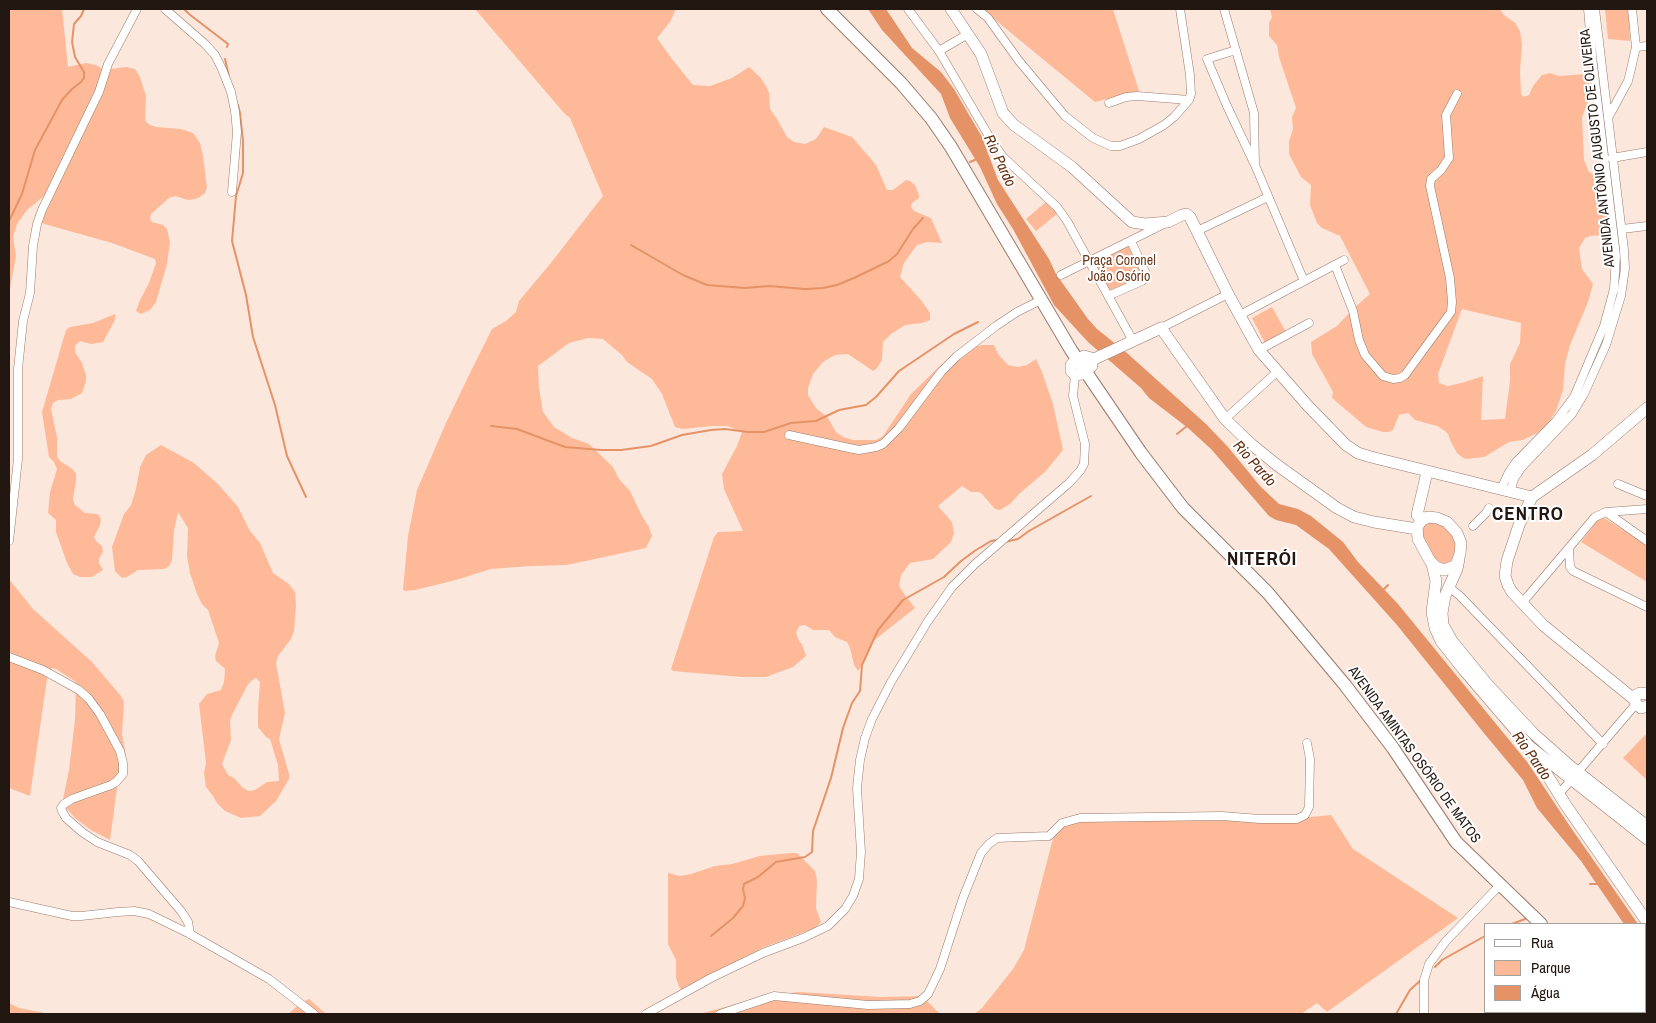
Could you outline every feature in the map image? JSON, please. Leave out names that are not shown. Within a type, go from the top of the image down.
[{"type":"main road","points":[[826,9],[901,83],[931,118],[951,148],[1060,331],[1084,363]]},
{"type":"main road","points":[[1060,331],[1077,349],[1084,363]]},
{"type":"main road","name":"AVENIDA AMINTAS OSÓRIO DE MATOS","points":[[1084,363],[1141,453],[1183,508],[1268,593],[1346,685],[1393,748],[1456,842],[1540,923]]},
{"type":"street","points":[[9,541],[18,459],[19,361],[23,321],[30,294],[33,246],[37,224],[99,92],[108,64],[137,9]]},
{"type":"street","points":[[165,9],[205,44],[215,55],[222,69],[235,112],[237,132],[232,192]]},
{"type":"street","points":[[908,9],[939,52],[990,138],[1003,156],[1062,214],[1108,296],[1128,344]]},
{"type":"street","points":[[977,9],[988,18],[1019,62],[1065,116],[1105,145],[1120,146],[1139,139],[1164,125],[1189,100],[1191,94],[1190,75],[1180,9]]},
{"type":"street","points":[[1224,9],[1254,113],[1254,165]]},
{"type":"street","name":"AVENIDA ANTÔNIO AUGUSTO DE OLIVEIRA","points":[[1505,490],[1509,472],[1516,462],[1556,420],[1574,397],[1604,326],[1614,290],[1616,256],[1588,9]]},
{"type":"street","name":"AVENIDA ANTÔNIO AUGUSTO DE OLIVEIRA","points":[[1505,490],[1521,468],[1572,414],[1581,400],[1594,374],[1613,325],[1621,296],[1625,268],[1622,229],[1594,9]]},
{"type":"street","points":[[1608,118],[1628,81],[1636,47],[1632,9]]},
{"type":"street","points":[[954,10],[981,54],[1003,113],[1014,125],[1072,167],[1132,222],[1145,224],[1168,222]]},
{"type":"street","points":[[939,52],[968,34]]},
{"type":"street","points":[[1636,47],[1647,46]]},
{"type":"street","points":[[1236,50],[1207,58],[1226,106],[1304,280]]},
{"type":"street","points":[[1335,265],[1353,312],[1359,340],[1365,355],[1383,376],[1393,380],[1405,375],[1451,312],[1450,278],[1430,186],[1431,179],[1449,158],[1446,115],[1457,94]]},
{"type":"street","points":[[1109,103],[1126,97],[1137,96],[1189,100]]},
{"type":"street","points":[[1612,158],[1647,152]]},
{"type":"street","points":[[1197,231],[1268,197]]},
{"type":"street","points":[[1061,275],[1186,214],[1190,217],[1228,294],[1259,350],[1326,426],[1350,448],[1371,457],[1532,497]]},
{"type":"street","points":[[1622,229],[1647,226]]},
{"type":"street","points":[[1108,296],[1142,281],[1147,276],[1131,240]]},
{"type":"street","points":[[1240,315],[1344,260]]},
{"type":"street","points":[[646,1014],[654,1012],[711,978],[763,953],[828,926],[845,909],[853,896],[859,879],[862,852],[857,788],[860,760],[872,719],[891,682],[952,587],[975,564],[1069,483],[1080,471],[1084,464],[1085,444],[1073,396],[1084,363],[1128,344],[1228,294]]},
{"type":"street","points":[[788,435],[860,450],[876,448],[888,440],[899,428],[956,356],[1017,312],[1041,300]]},
{"type":"street","points":[[1259,350],[1309,323]]},
{"type":"street","points":[[1161,328],[1225,419],[1277,465],[1345,513],[1374,522],[1417,529]]},
{"type":"street","points":[[1225,419],[1277,372]]},
{"type":"street","points":[[1559,794],[1641,700],[1544,625],[1522,603],[1508,585],[1507,561],[1516,533],[1532,497],[1592,456],[1647,408]]},
{"type":"street","points":[[1427,472],[1417,514],[1419,517],[1442,519],[1454,529],[1460,543],[1457,569],[1445,596],[1442,613],[1443,625],[1452,641],[1515,716],[1556,754],[1575,776],[1647,839]]},
{"type":"street","points":[[1618,484],[1647,496]]},
{"type":"street","points":[[1473,526],[1489,508]]},
{"type":"street","points":[[1522,603],[1569,549],[1591,520],[1606,512],[1647,509]]},
{"type":"street","points":[[1606,512],[1647,542]]},
{"type":"street","points":[[1425,518],[1420,522],[1417,529],[1418,539],[1432,564],[1436,581],[1432,620],[1438,635],[1463,668],[1529,746],[1559,794],[1645,920]]},
{"type":"street","points":[[1569,549],[1570,567],[1573,571],[1647,608]]},
{"type":"street","points":[[1432,564],[1440,569],[1448,569],[1456,564],[1458,559]]},
{"type":"street","points":[[1449,587],[1460,596],[1603,744]]},
{"type":"street","points":[[9,657],[43,670],[72,686],[89,699],[100,714],[120,751],[123,774],[111,785],[64,804],[62,811],[66,818],[97,842],[130,855],[138,861],[181,911],[188,922],[190,934]]},
{"type":"street","points":[[720,1014],[774,996],[868,1005],[910,1004],[920,1001],[928,994],[940,969],[963,898],[981,853],[997,838],[1049,836],[1062,823],[1080,818],[1222,816],[1297,819],[1305,815],[1309,807],[1310,759],[1307,743]]},
{"type":"street","points":[[1529,746],[1647,826]]},
{"type":"street","points":[[1424,1014],[1424,980],[1429,964],[1446,941],[1500,886]]},
{"type":"street","points":[[9,902],[72,916],[134,911],[149,914],[190,934],[269,979],[314,1014]]},
{"type":"green space","points":[[9,9],[62,9],[68,67],[86,63],[96,65],[104,70],[126,67],[135,69],[140,77],[146,96],[145,121],[156,127],[181,129],[193,133],[200,143],[207,187],[205,193],[200,197],[188,200],[175,196],[169,198],[151,214],[150,219],[152,222],[163,225],[167,229],[170,242],[167,264],[156,302],[150,310],[141,314],[136,311],[149,283],[156,263],[155,259],[112,243],[41,223],[55,193],[44,196],[27,210],[17,224],[13,237],[16,256],[9,294]]},
{"type":"green space","points":[[475,9],[676,9],[670,22],[657,38],[693,85],[710,86],[732,78],[749,67],[760,77],[766,86],[769,93],[770,109],[787,137],[794,142],[805,144],[816,139],[824,127],[852,137],[876,165],[887,190],[893,190],[906,180],[915,185],[919,198],[912,203],[911,207],[914,211],[931,218],[942,243],[927,242],[917,245],[904,263],[900,277],[921,300],[930,313],[930,320],[905,325],[891,334],[883,342],[882,360],[873,371],[848,354],[835,355],[823,362],[813,374],[808,388],[808,395],[816,408],[828,418],[836,432],[843,437],[853,440],[876,440],[883,436],[911,394],[942,364],[960,359],[977,346],[994,345],[998,354],[1008,365],[1018,367],[1027,365],[1036,359],[1053,404],[1063,450],[1045,472],[1010,504],[1000,510],[995,509],[979,492],[971,492],[962,486],[938,506],[952,522],[954,533],[951,542],[933,559],[910,563],[901,575],[899,586],[915,608],[872,642],[865,661],[858,671],[854,665],[847,642],[835,637],[829,630],[813,630],[805,625],[799,626],[796,633],[806,656],[793,667],[766,677],[742,677],[673,671],[671,669],[714,537],[718,532],[743,531],[724,489],[722,474],[737,446],[742,432],[728,426],[683,429],[675,427],[662,394],[652,379],[627,362],[622,355],[603,339],[588,338],[569,343],[538,366],[543,412],[554,427],[572,438],[589,444],[613,467],[619,479],[630,491],[649,527],[652,536],[646,548],[567,565],[491,569],[456,580],[404,591],[408,536],[417,490],[446,423],[492,329],[506,321],[516,312],[519,301],[603,196],[570,118]]},
{"type":"green space","points":[[982,9],[1113,9],[1139,91],[1095,102]]},
{"type":"green space","points":[[1270,9],[1500,9],[1504,15],[1515,23],[1520,31],[1522,45],[1521,94],[1524,97],[1529,95],[1533,86],[1542,75],[1550,73],[1559,76],[1587,74],[1590,96],[1582,117],[1584,160],[1589,172],[1605,179],[1610,232],[1585,238],[1579,248],[1582,269],[1593,284],[1588,302],[1570,345],[1565,364],[1563,390],[1556,411],[1546,426],[1537,433],[1523,440],[1509,442],[1484,457],[1467,459],[1457,453],[1448,434],[1437,426],[1415,420],[1408,413],[1399,415],[1393,430],[1383,432],[1366,427],[1332,398],[1333,392],[1312,354],[1311,342],[1337,326],[1370,294],[1340,236],[1322,228],[1317,223],[1310,205],[1311,185],[1301,177],[1289,154],[1289,141],[1293,129],[1292,117],[1296,108],[1279,57],[1277,45],[1269,36],[1269,23],[1272,17]],"holes":[[[1462,309],[1521,323],[1520,343],[1510,364],[1510,381],[1505,419],[1481,420],[1483,376],[1448,386],[1439,383],[1438,374]]]},
{"type":"green space","points":[[1605,9],[1629,9],[1630,41],[1608,39]]},
{"type":"green space","points":[[1047,201],[1057,214],[1036,231],[1026,219]]},
{"type":"green space","name":"Praça Coronel João Osório","points":[[1130,245],[1145,275],[1111,292],[1094,263]]},
{"type":"green space","points":[[1272,307],[1286,332],[1265,343],[1252,318]]},
{"type":"green space","points":[[115,314],[115,320],[103,342],[91,344],[80,341],[75,346],[75,352],[82,363],[86,375],[82,393],[71,399],[58,400],[53,403],[51,409],[57,437],[57,456],[60,461],[76,473],[73,499],[75,505],[85,513],[98,514],[101,519],[94,537],[102,546],[103,552],[99,558],[99,563],[103,570],[92,577],[80,577],[73,574],[67,563],[56,532],[56,520],[48,513],[50,492],[57,469],[49,457],[42,412],[66,330],[70,327],[93,323]]},
{"type":"green space","points":[[161,445],[194,463],[218,484],[238,507],[250,531],[260,543],[273,573],[289,584],[295,592],[294,631],[291,639],[278,656],[276,663],[285,713],[279,739],[289,779],[276,801],[260,816],[241,818],[225,811],[206,787],[204,773],[206,763],[199,704],[207,694],[221,690],[225,669],[216,661],[215,656],[219,643],[208,610],[202,604],[197,594],[190,573],[187,556],[188,528],[178,512],[174,531],[172,560],[169,566],[164,569],[138,570],[122,578],[115,571],[112,547],[124,514],[131,505],[140,467],[146,455]],"holes":[[[256,678],[260,682],[258,727],[270,739],[278,765],[279,781],[267,782],[255,790],[249,791],[228,775],[222,764],[231,740],[230,721],[232,715],[251,681]]]},
{"type":"green space","points":[[1601,516],[1647,545],[1647,582],[1581,542]]},
{"type":"green space","points":[[1430,522],[1440,524],[1451,532],[1456,544],[1452,561],[1444,564],[1436,561],[1423,537],[1422,528]]},
{"type":"green space","points":[[9,579],[33,609],[92,662],[124,702],[122,734],[126,756],[125,775],[118,781],[110,840],[91,830],[75,818],[65,807],[63,799],[69,770],[75,720],[76,682],[56,669],[52,668],[48,672],[30,796],[9,788]]},
{"type":"green space","points":[[1645,735],[1647,737],[1647,780],[1623,758]]},
{"type":"green space","points":[[1331,815],[1353,849],[1458,918],[1327,1012],[1317,1003],[1301,1014],[974,1014],[982,1008],[1013,969],[1024,950],[1052,842],[1058,825],[1062,820],[1300,818]]},
{"type":"green space","points":[[797,853],[815,871],[817,880],[816,908],[821,922],[815,928],[762,948],[683,991],[679,987],[676,978],[676,960],[668,944],[668,873],[680,876],[760,856]]},
{"type":"green space","points":[[800,992],[880,997],[922,996],[940,1014],[699,1014],[770,995]]},
{"type":"green space","points":[[309,999],[326,1014],[288,1014],[302,1002]]},
{"type":"green space","points":[[9,1003],[19,1008],[51,1014],[9,1014]]},
{"type":"green space","points":[[1626,1013],[1627,1014],[1527,1014]]},
{"type":"water","points":[[868,9],[886,9],[912,48],[941,72],[954,89],[982,137],[998,180],[1049,259],[1056,274],[1088,319],[1206,424],[1260,486],[1279,504],[1298,509],[1311,516],[1343,542],[1358,562],[1398,604],[1528,763],[1637,923],[1623,923],[1581,861],[1537,808],[1523,780],[1397,625],[1329,549],[1296,525],[1276,520],[1269,516],[1211,449],[1188,428],[1149,398],[1141,388],[1088,342],[1054,305],[1013,229],[997,204],[980,167],[950,118],[941,94],[882,30]]},
{"type":"waterway","points":[[9,221],[22,194],[35,150],[62,100],[84,78],[84,72],[75,57],[72,42],[74,24],[84,9]]},
{"type":"waterway","points":[[184,9],[228,44],[227,47]]},
{"type":"waterway","points":[[225,59],[229,77]]},
{"type":"waterway","points":[[238,105],[243,141],[243,173],[236,196],[232,241],[246,295],[253,337],[275,405],[287,456],[306,497]]},
{"type":"waterway","points":[[970,162],[977,159]]},
{"type":"waterway","points":[[631,245],[683,275],[707,285],[745,288],[769,286],[805,289],[823,288],[837,285],[889,261],[897,254],[913,229],[923,218]]},
{"type":"waterway","points":[[491,426],[517,429],[565,447],[621,450],[651,446],[682,435],[711,430],[725,429],[764,432],[791,423],[816,421],[839,410],[866,405],[876,397],[899,371],[954,334],[978,322]]},
{"type":"waterway","points":[[1177,434],[1187,426]]},
{"type":"waterway","points":[[1005,542],[1018,539],[1091,496]]},
{"type":"waterway","points":[[711,936],[733,918],[743,906],[745,898],[744,884],[758,877],[776,862],[805,857],[812,852],[813,831],[831,778],[843,728],[852,703],[860,691],[862,665],[878,630],[903,600],[944,577],[976,550],[991,541],[997,540]]},
{"type":"waterway","points":[[1383,590],[1388,585]]},
{"type":"waterway","points":[[1590,884],[1598,884]]},
{"type":"waterway","points":[[1515,923],[1525,919]]},
{"type":"waterway","points":[[1435,967],[1442,960],[1484,937]]},
{"type":"waterway","points":[[1396,1014],[1410,990],[1422,979]]},
{"type":"district","name":"CENTRO","points":[[1528,515]]},
{"type":"district","name":"NITERÓI","points":[[1262,560]]},
{"type":"water label","name":"Rio Pardo","points":[[999,161]]},
{"type":"water label","name":"Rio Pardo","points":[[1254,464]]},
{"type":"water label","name":"Rio Pardo","points":[[1531,756]]}]
